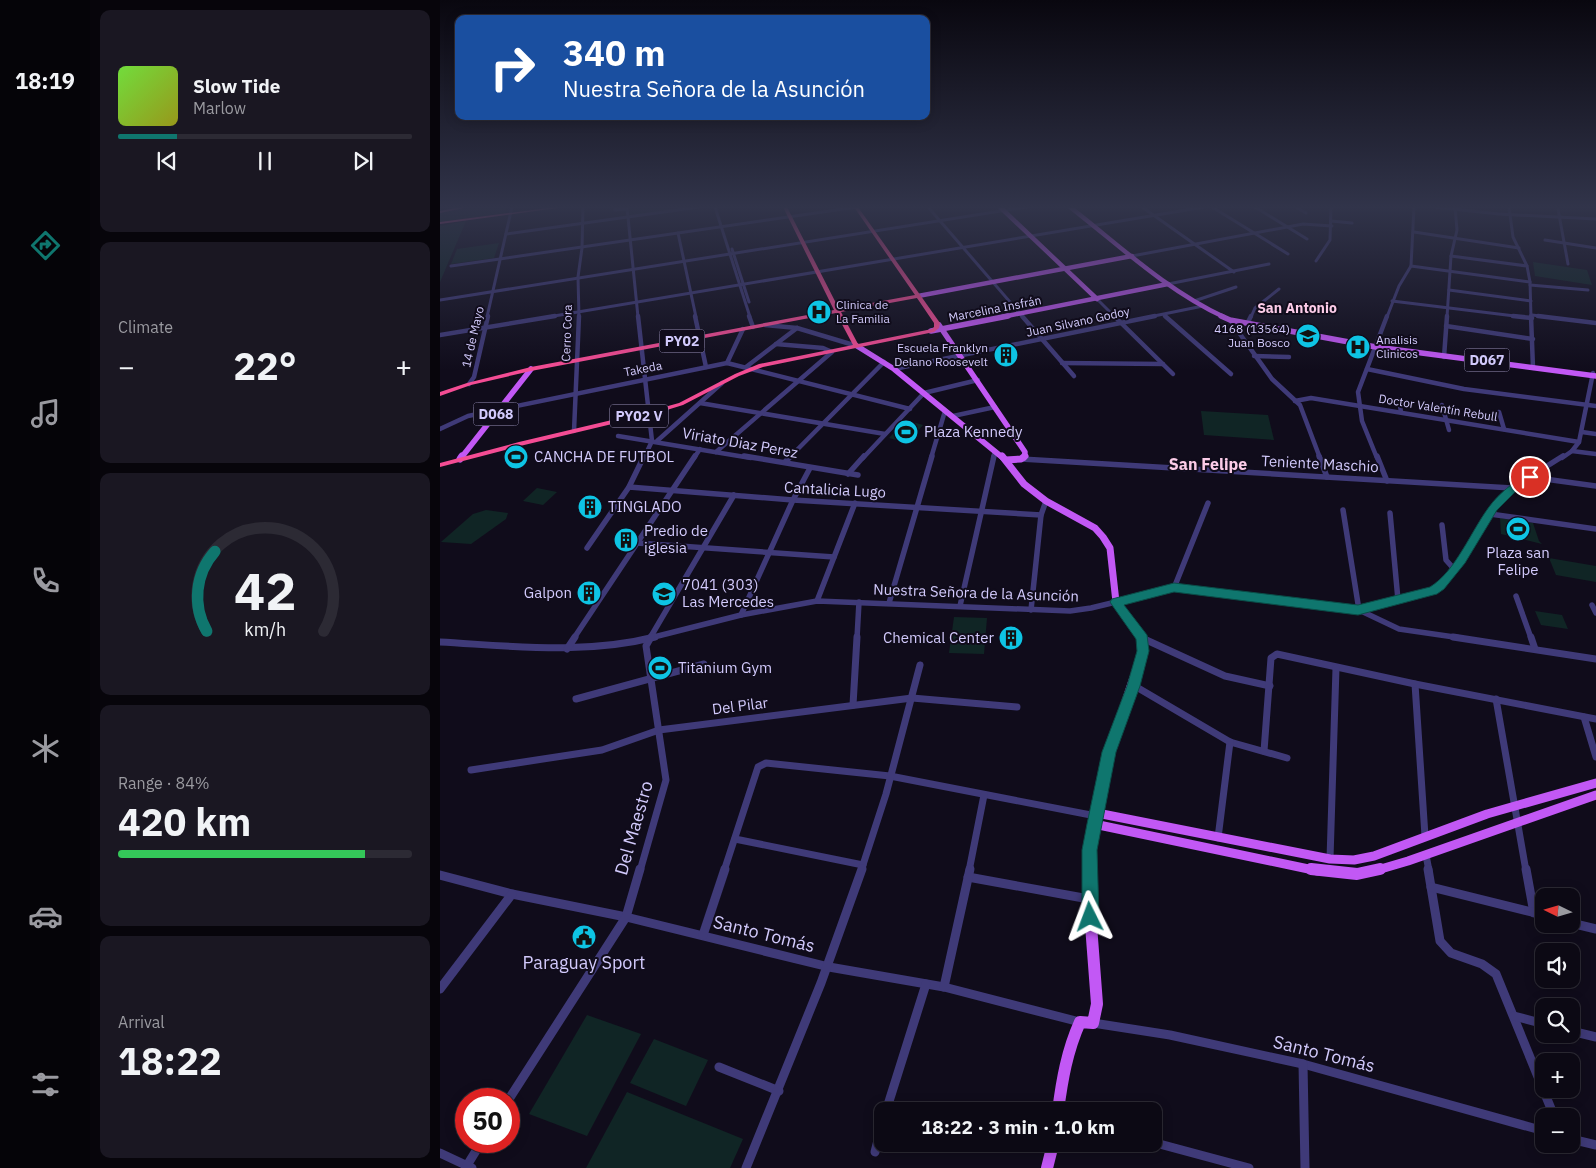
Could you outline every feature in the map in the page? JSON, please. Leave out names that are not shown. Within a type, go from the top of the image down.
[{"type":"highway","points":[[813,262],[857,346]]},
{"type":"highway","points":[[894,262],[937,323],[937,327],[931,331]]},
{"type":"highway","name":"PY02","points":[[440,394],[469,384],[528,370],[918,296]]},
{"type":"highway","name":"PY02 V","points":[[440,465],[460,458],[648,414],[681,404],[748,368],[931,331]]},
{"type":"main road","points":[[1057,262],[1097,299]]},
{"type":"main road","points":[[918,296],[1104,262]]},
{"type":"main road","name":"D067","points":[[1139,262],[1194,301],[1230,320],[1444,356],[1595,374]]},
{"type":"main road","name":"Marcelina Insfrán","points":[[931,331],[1168,284]]},
{"type":"main road","name":"D067","points":[[1216,314],[1248,322],[1377,346]]},
{"type":"main road","points":[[937,323],[1026,452],[1021,459]]},
{"type":"main road","points":[[857,346],[896,370],[1006,460],[1015,475],[1046,500],[1095,528],[1110,548],[1116,602],[1142,638],[1143,651],[1133,686],[1109,752],[1090,850],[1089,899],[1097,1004],[1093,1023],[1080,1022],[1071,1039],[1063,1071],[1059,1102]]},
{"type":"main road","name":"D068","points":[[460,458],[460,453],[528,370]]},
{"type":"main road","name":"Teniente Maschio","points":[[1006,460],[1021,459]]},
{"type":"main road","points":[[1096,818],[1330,859],[1354,860],[1374,856],[1425,836],[1515,806],[1596,783]]},
{"type":"main road","points":[[1096,818],[1333,874],[1357,874],[1426,855],[1596,795]]},
{"type":"main road","points":[[1047,1168],[1051,1152]]},
{"type":"street","points":[[451,266],[482,262]]},
{"type":"street","name":"14 de Mayo","points":[[469,384],[474,377],[500,262]]},
{"type":"street","name":"Cerro Cora","points":[[574,431],[574,393],[579,313],[578,277],[580,262]]},
{"type":"street","points":[[633,262],[646,379],[648,414],[655,441]]},
{"type":"street","points":[[440,300],[674,262]]},
{"type":"street","points":[[684,262],[706,367]]},
{"type":"street","points":[[734,262],[756,326],[778,325],[797,328],[857,346]]},
{"type":"street","points":[[440,335],[878,262]]},
{"type":"street","points":[[976,262],[1074,376]]},
{"type":"street","points":[[1219,262],[1234,272]]},
{"type":"street","points":[[1387,480],[1362,421],[1358,392],[1377,346],[1392,301],[1411,266],[1411,262]]},
{"type":"street","points":[[1444,356],[1451,262]]},
{"type":"street","points":[[1493,262],[1527,266]]},
{"type":"street","points":[[1525,262],[1530,284],[1533,367]]},
{"type":"street","name":"Marcelina Insfrán","points":[[1168,284],[1268,264]]},
{"type":"street","points":[[1411,266],[1530,284],[1588,290]]},
{"type":"street","points":[[1194,301],[1236,287]]},
{"type":"street","points":[[1248,322],[1255,308],[1279,289]]},
{"type":"street","points":[[1449,290],[1531,301]]},
{"type":"street","points":[[1097,299],[1120,324],[1173,374]]},
{"type":"street","points":[[1392,301],[1447,309],[1596,323]]},
{"type":"street","name":"Juan Silvano Godoy","points":[[896,370],[1203,306]]},
{"type":"street","points":[[1164,315],[1231,374]]},
{"type":"street","points":[[1230,320],[1272,379],[1300,405],[1327,477]]},
{"type":"street","points":[[1446,326],[1533,339]]},
{"type":"street","points":[[748,368],[797,328]]},
{"type":"street","points":[[727,363],[744,329]]},
{"type":"street","points":[[716,452],[832,352],[823,348],[776,344]]},
{"type":"street","points":[[1254,356],[1289,357]]},
{"type":"street","points":[[784,462],[884,362]]},
{"type":"street","name":"Takeda","points":[[440,429],[464,417],[497,409],[727,363],[910,409]]},
{"type":"street","points":[[1062,363],[1163,364]]},
{"type":"street","points":[[1367,368],[1464,389],[1596,406]]},
{"type":"street","points":[[1343,510],[1358,610],[1433,591],[1440,586],[1454,569],[1493,508],[1512,488],[1572,451],[1579,442],[1595,374]]},
{"type":"street","points":[[848,474],[924,394],[978,380]]},
{"type":"street","points":[[587,548],[628,487],[655,441],[723,382]]},
{"type":"street","name":"Doctor Valentín Rebull","points":[[1295,401],[1311,398],[1579,442]]},
{"type":"street","points":[[1399,400],[1401,412]]},
{"type":"street","points":[[700,403],[885,434]]},
{"type":"street","points":[[1442,405],[1449,430]]},
{"type":"street","points":[[952,416],[995,407]]},
{"type":"street","points":[[889,603],[945,411]]},
{"type":"street","points":[[1499,412],[1504,429]]},
{"type":"street","points":[[1582,432],[1596,434]]},
{"type":"street","name":"Viriato Diaz Perez","points":[[618,436],[858,475]]},
{"type":"street","points":[[567,649],[700,449]]},
{"type":"street","points":[[960,606],[995,451]]},
{"type":"street","points":[[1572,451],[1596,454]]},
{"type":"street","name":"Teniente Maschio","points":[[1021,459],[1512,488]]},
{"type":"street","points":[[740,615],[793,500],[810,468]]},
{"type":"street","points":[[1530,477],[1595,487]]},
{"type":"street","name":"Cantalicia Lugo","points":[[628,487],[793,500],[918,506],[1041,515]]},
{"type":"street","points":[[648,639],[734,495]]},
{"type":"street","points":[[1031,610],[1041,515],[1046,500]]},
{"type":"street","points":[[1174,588],[1208,503]]},
{"type":"street","points":[[817,601],[855,504]]},
{"type":"street","points":[[1390,512],[1398,600]]},
{"type":"street","points":[[1490,514],[1596,529]]},
{"type":"street","points":[[1442,525],[1446,560],[1454,569]]},
{"type":"street","points":[[637,543],[834,557]]},
{"type":"street","name":"Nuestra Señora de la Asunción","points":[[440,642],[567,649],[597,648],[648,639],[740,615],[817,601],[1070,611],[1174,588],[1358,610],[1399,629],[1596,659]]},
{"type":"street","points":[[1516,596],[1535,649]]},
{"type":"street","points":[[853,705],[859,602]]},
{"type":"street","points":[[1592,605],[1596,613]]},
{"type":"street","points":[[1142,638],[1225,676],[1270,686]]},
{"type":"street","name":"Del Maestro","points":[[516,1088],[626,917],[666,780],[646,649],[648,639]]},
{"type":"street","points":[[1264,751],[1271,658],[1274,655],[1596,719]]},
{"type":"street","points":[[576,700],[704,664]]},
{"type":"street","points":[[746,1168],[829,967],[890,776],[920,665]]},
{"type":"street","points":[[1330,859],[1336,668]]},
{"type":"street","points":[[1415,684],[1425,836]]},
{"type":"street","points":[[1133,686],[1230,742],[1287,758]]},
{"type":"street","name":"Del Pilar","points":[[471,770],[602,750],[658,730],[912,698],[1017,707]]},
{"type":"street","points":[[1431,887],[1534,913],[1496,700]]},
{"type":"street","points":[[1584,717],[1596,757]]},
{"type":"street","points":[[1218,838],[1230,742]]},
{"type":"street","points":[[703,936],[758,767],[766,763],[890,776],[1096,818]]},
{"type":"street","points":[[944,987],[984,795]]},
{"type":"street","points":[[735,839],[863,865]]},
{"type":"street","points":[[1426,855],[1440,941],[1443,947],[1454,956],[1482,963],[1492,968],[1499,980],[1551,1108]]},
{"type":"street","name":"Santo Tomás","points":[[440,876],[512,894],[626,917],[829,967],[944,987],[1080,1022]]},
{"type":"street","points":[[968,877],[1089,899]]},
{"type":"street","points":[[440,989],[512,894]]},
{"type":"street","points":[[1580,925],[1596,929]]},
{"type":"street","points":[[889,1102],[926,984]]},
{"type":"street","points":[[1514,1016],[1535,1022]]},
{"type":"street","name":"Santo Tomás","points":[[1093,1023],[1170,1035],[1303,1064],[1535,1128]]},
{"type":"street","points":[[1580,1033],[1596,1037]]},
{"type":"street","points":[[1303,1064],[1305,1168]]},
{"type":"street","points":[[719,1067],[779,1091]]},
{"type":"street","points":[[1580,1142],[1596,1146]]},
{"type":"street","points":[[1162,1145],[1249,1168]]},
{"type":"street","points":[[440,1153],[468,1167],[476,1153]]},
{"type":"green space","points":[[440,262],[449,262],[440,282]]},
{"type":"green space","points":[[452,262],[469,262],[451,264]]},
{"type":"green space","points":[[1533,262],[1587,270],[1592,285],[1535,276]]},
{"type":"green space","points":[[1201,411],[1268,415],[1274,440],[1204,435]]},
{"type":"green space","name":"Plaza Kennedy","points":[[906,420],[923,425],[907,443],[889,438]]},
{"type":"green space","name":"CANCHA DE FUTBOL","points":[[525,448],[525,462],[508,466],[508,452]]},
{"type":"green space","points":[[537,488],[557,492],[543,505],[523,501]]},
{"type":"green space","points":[[486,510],[508,513],[506,519],[471,544],[441,542],[473,514]]},
{"type":"green space","name":"Plaza san Felipe","points":[[1500,518],[1533,523],[1539,541],[1542,544],[1501,534]]},
{"type":"green space","points":[[1549,558],[1596,566],[1596,582],[1556,575]]},
{"type":"green space","points":[[1535,611],[1562,615],[1568,629],[1541,625]]},
{"type":"green space","points":[[954,617],[987,618],[984,654],[949,653]]},
{"type":"green space","points":[[587,1015],[641,1034],[587,1136],[529,1114]]},
{"type":"green space","points":[[654,1039],[708,1060],[686,1106],[630,1083]]},
{"type":"green space","points":[[627,1092],[743,1139],[730,1168],[586,1168]]},
{"type":"place","name":"Clinica de La Familia","points":[[819,312]]},
{"type":"place","name":"4168 (13564) Juan Bosco","points":[[1308,336]]},
{"type":"place","name":"Analisis Clinicos","points":[[1358,347]]},
{"type":"place","name":"Escuela Franklyn Delano Roosevelt","points":[[1006,355]]},
{"type":"place","name":"Plaza Kennedy","points":[[906,432]]},
{"type":"place","name":"CANCHA DE FUTBOL","points":[[516,457]]},
{"type":"place","name":"TINGLADO","points":[[590,507]]},
{"type":"place","name":"Plaza san Felipe","points":[[1518,529]]},
{"type":"place","name":"Predio de iglesia","points":[[626,540]]},
{"type":"place","name":"Galpon","points":[[589,593]]},
{"type":"place","name":"7041 (303) Las Mercedes","points":[[664,594]]},
{"type":"place","name":"Chemical Center","points":[[1011,638]]},
{"type":"place","name":"Titanium Gym","points":[[660,668]]},
{"type":"place","name":"Paraguay Sport","points":[[584,937]]},
{"type":"district","name":"San Antonio","points":[[1297,308]]},
{"type":"district","name":"San Felipe","points":[[1208,464]]},
{"type":"route","points":[[1090,917],[1090,850],[1094,824],[1109,752],[1133,686],[1143,651],[1142,638],[1116,602],[1174,588],[1358,610],[1433,591],[1440,586],[1461,560],[1493,508],[1512,488],[1530,477]]}]
